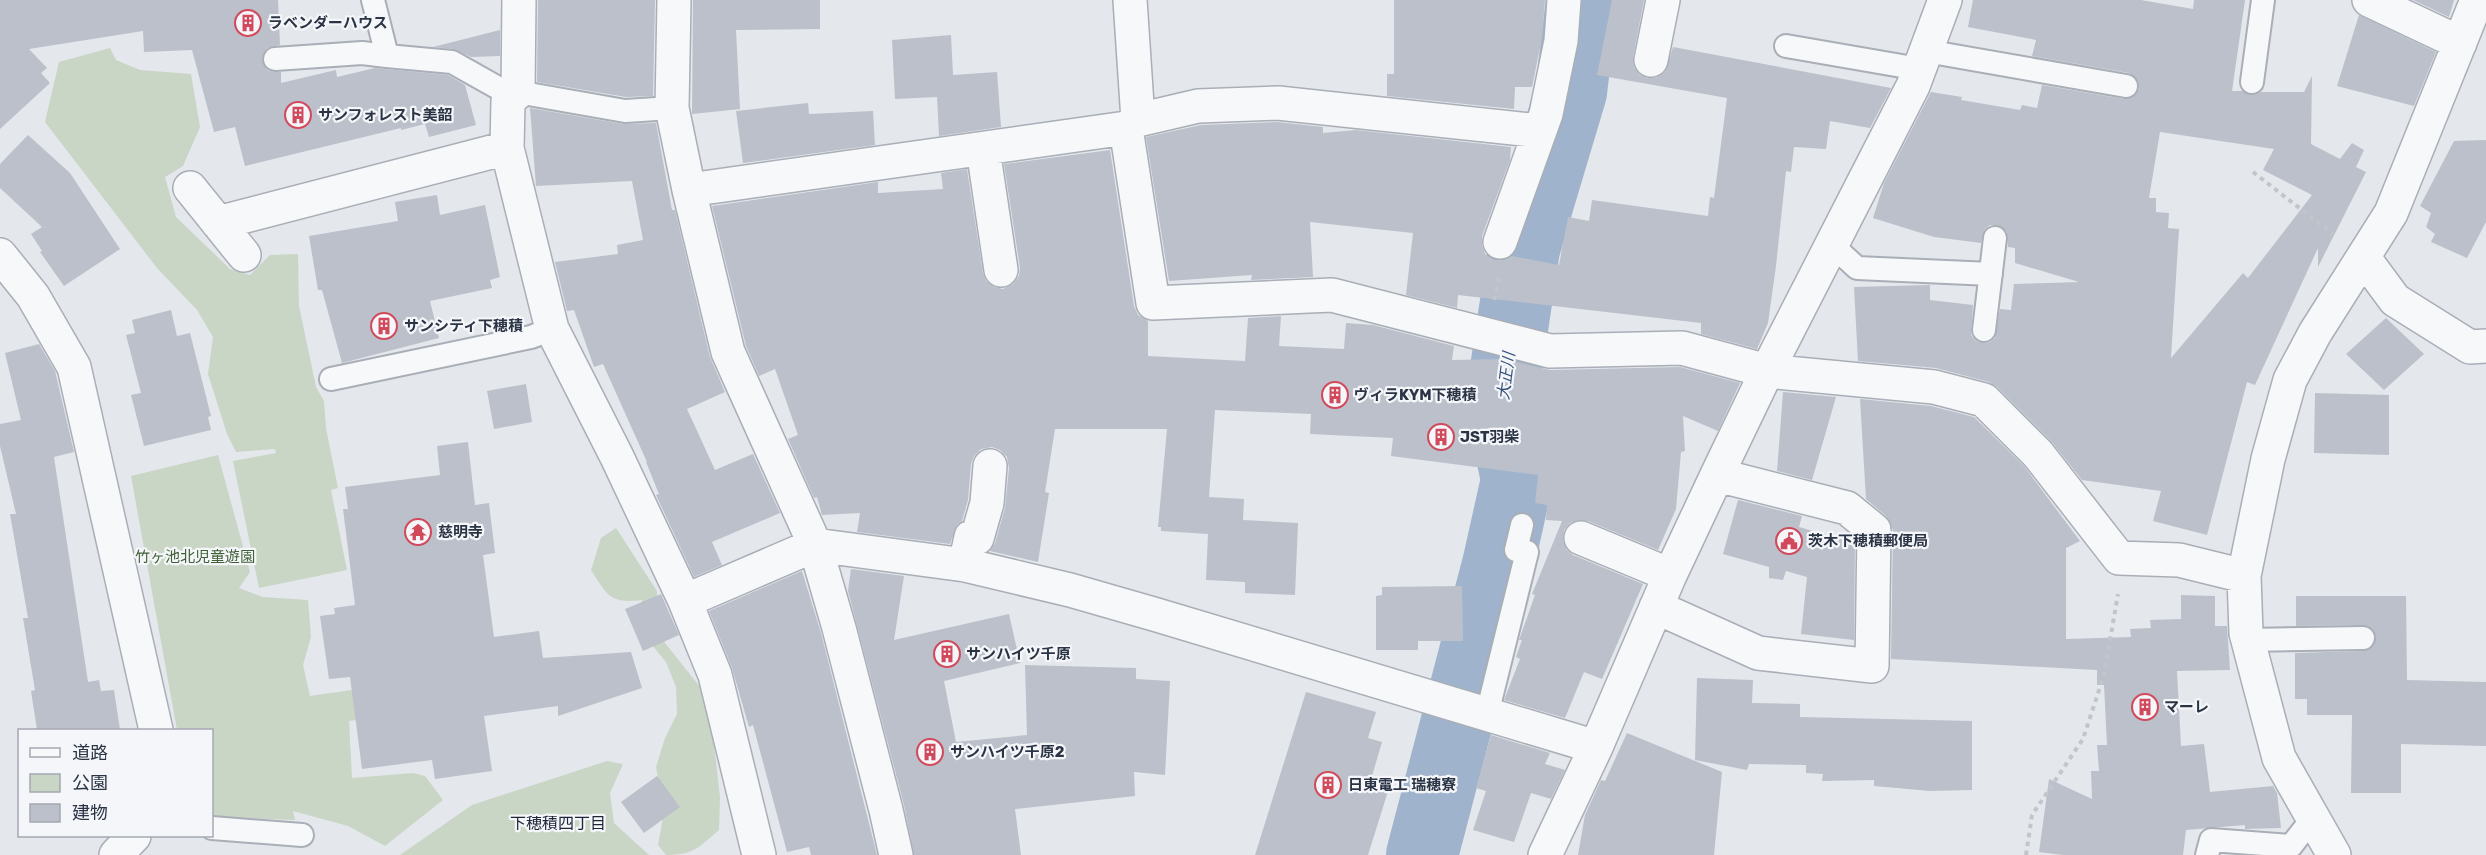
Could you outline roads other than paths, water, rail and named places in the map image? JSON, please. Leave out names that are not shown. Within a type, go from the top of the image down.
[{"type":"street","points":[[519,0],[518,92],[508,101],[507,148],[552,329],[686,600],[715,675],[759,855]]},
{"type":"street","points":[[674,0],[672,108],[728,352],[815,545],[848,662],[896,855]]},
{"type":"street","points":[[1130,0],[1132,124],[1153,303],[1332,295],[1550,351],[1682,348],[1767,371],[1934,387],[1984,400],[2038,454],[2119,558],[2179,560],[2244,576]]},
{"type":"street","points":[[1500,242],[1546,114],[1561,41],[1564,0]]},
{"type":"street","points":[[1651,60],[1663,0]]},
{"type":"street","points":[[1545,855],[1596,747],[1670,575],[1717,475],[1767,371],[1913,86],[1945,0]]},
{"type":"street","points":[[2369,0],[2460,43]]},
{"type":"street","points":[[2334,855],[2279,758],[2248,640],[2244,576],[2268,459],[2290,380],[2315,333],[2391,213],[2477,0]]},
{"type":"street","points":[[689,190],[983,149],[1132,124],[1198,106],[1278,103],[1540,130]]},
{"type":"street","points":[[218,223],[507,148]]},
{"type":"street","points":[[983,149],[1001,270]]},
{"type":"street","points":[[190,188],[243,255]]},
{"type":"street","points":[[0,255],[33,296],[74,367],[156,729]]},
{"type":"street","points":[[2364,258],[2395,300],[2469,347],[2486,346]]},
{"type":"street","points":[[965,565],[970,537],[977,538],[987,503],[990,466]]},
{"type":"street","points":[[1656,607],[1758,653],[1872,666],[1874,530],[1847,508],[1717,475]]},
{"type":"street","points":[[1581,538],[1670,575]]},
{"type":"street","points":[[686,600],[815,545],[965,565],[1070,590],[1596,747]]},
{"type":"street","points":[[116,855],[133,837]]},
{"type":"lane","points":[[373,0],[387,56]]},
{"type":"lane","points":[[2252,82],[2263,0]]},
{"type":"lane","points":[[1786,46],[1923,60],[2126,86]]},
{"type":"lane","points":[[275,59],[362,53],[452,62],[500,89],[624,111],[672,108]]},
{"type":"lane","points":[[1984,330],[1995,238]]},
{"type":"lane","points":[[1832,245],[1857,268],[1991,274]]},
{"type":"lane","points":[[331,379],[531,337],[552,329]]},
{"type":"lane","points":[[1487,714],[1527,552],[1516,550],[1522,525]]},
{"type":"lane","points":[[2248,640],[2363,638]]},
{"type":"lane","points":[[2207,855],[2211,840],[2291,846],[2313,818]]},
{"type":"lane","points":[[213,828],[302,835]]},
{"type":"waterway","name":"大正川","points":[[1422,855],[1498,565],[1517,480],[1501,402],[1524,249],[1571,92],[1582,0]]},
{"type":"place","name":"ラベンダーハウス","points":[[248,23]]},
{"type":"place","name":"サンフォレスト美韶","points":[[298,115]]},
{"type":"place","name":"サンシティ下穂積","points":[[384,326]]},
{"type":"place","name":"ヴィラKYM下穂積","points":[[1335,395]]},
{"type":"place","name":"JST羽柴","points":[[1441,437]]},
{"type":"place","name":"慈明寺","points":[[418,532]]},
{"type":"place","name":"茨木下穂積郵便局","points":[[1789,541]]},
{"type":"place","name":"サンハイツ千原","points":[[947,654]]},
{"type":"place","name":"マーレ","points":[[2145,707]]},
{"type":"place","name":"サンハイツ千原2","points":[[930,752]]},
{"type":"place","name":"日東電工 瑞穂寮","points":[[1328,785]]},
{"type":"district","name":"下穂積四丁目","points":[[558,823]]},
{"type":"park label","name":"竹ヶ池北児童遊園","points":[[195,557]]}]
